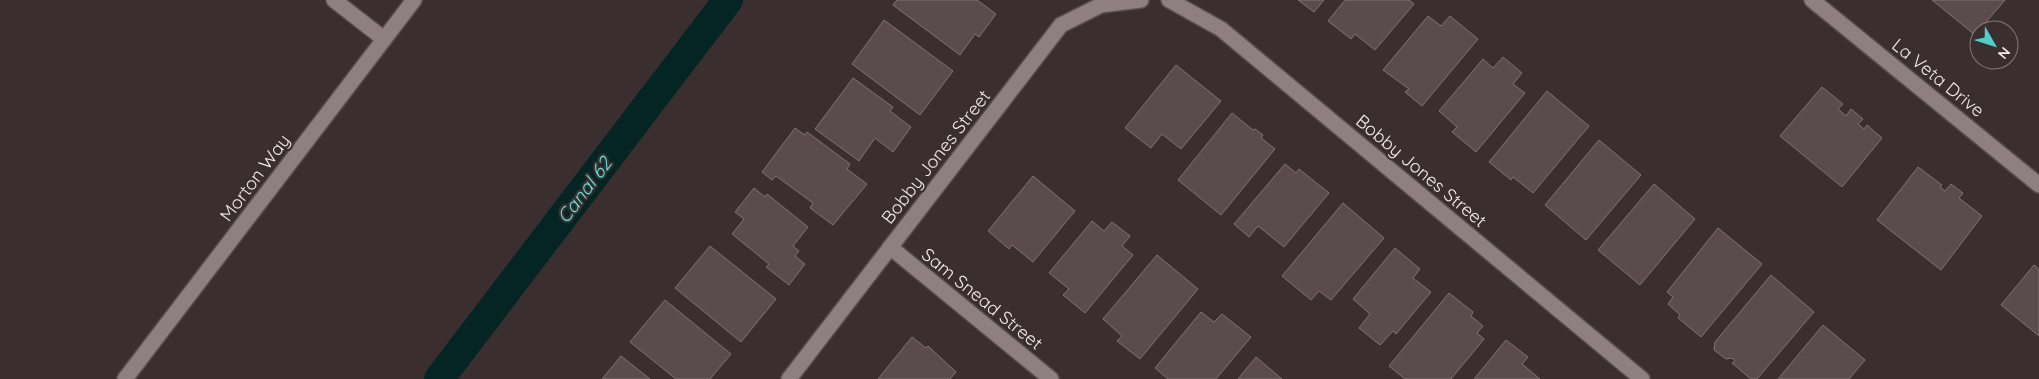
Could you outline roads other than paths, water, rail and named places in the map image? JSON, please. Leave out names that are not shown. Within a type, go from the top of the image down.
[{"type":"street","points":[[334,0],[384,39]]},
{"type":"street","name":"Morton Way","points":[[125,379],[414,0]]},
{"type":"street","name":"Bobby Jones Street","points":[[789,379],[1061,25],[1101,5],[1141,0]]},
{"type":"street","name":"Bobby Jones Street","points":[[1169,0],[1221,29],[1642,379]]},
{"type":"street","name":"La Veta Drive","points":[[1812,0],[2039,185]]},
{"type":"street","name":"Sam Snead Street","points":[[890,247],[1051,379]]},
{"type":"waterway","name":"Canal 62","points":[[439,379],[728,0]]}]
